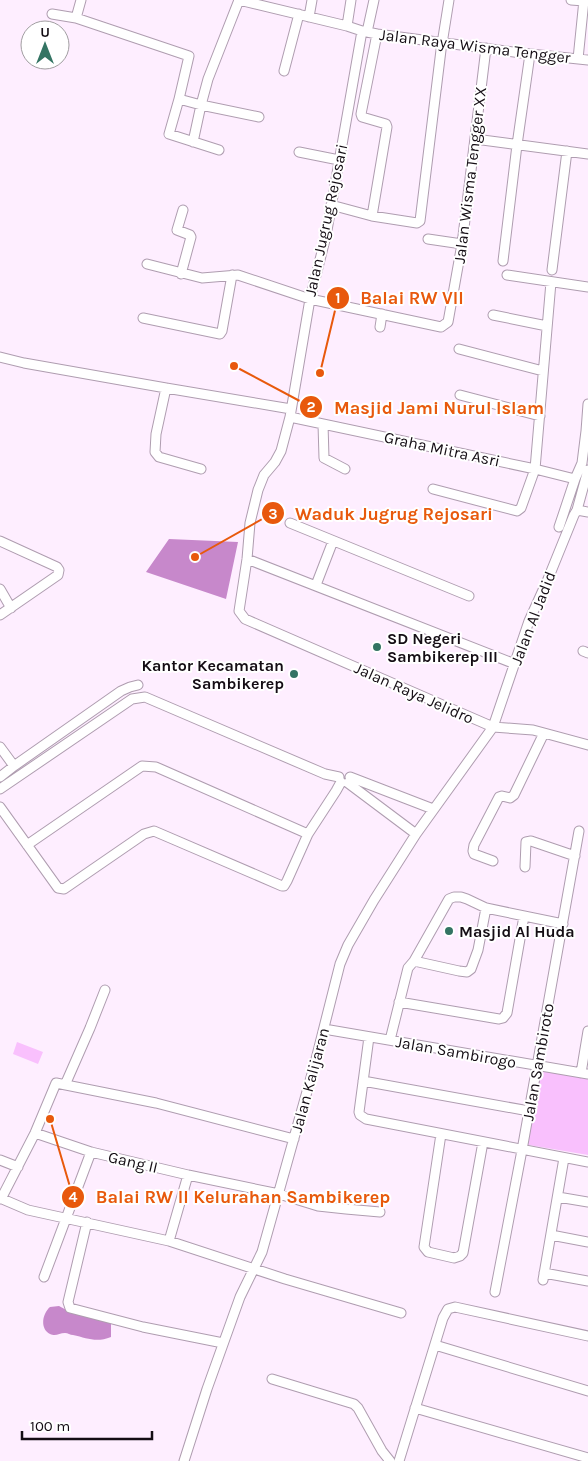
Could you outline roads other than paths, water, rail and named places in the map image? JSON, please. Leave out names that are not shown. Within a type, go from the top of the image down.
[{"type":"street","points":[[76,18],[81,0]]},
{"type":"street","points":[[193,142],[208,79],[239,0]]},
{"type":"street","name":"Jalan Raya Wisma Tengger","points":[[239,0],[365,32],[588,60]]},
{"type":"street","points":[[309,17],[312,0]]},
{"type":"street","points":[[347,26],[351,0]]},
{"type":"street","name":"Jalan Jugrug Rejosari","points":[[245,619],[239,611],[250,523],[258,490],[264,475],[275,462],[280,451],[290,413],[310,299],[326,236],[339,160],[365,32],[374,0]]},
{"type":"street","points":[[331,205],[372,216],[420,222],[442,42],[449,0]]},
{"type":"street","points":[[571,0],[584,1],[578,59]]},
{"type":"street","points":[[52,14],[76,18],[189,56],[169,134],[219,150]]},
{"type":"street","points":[[284,71],[299,14]]},
{"type":"street","points":[[372,216],[387,127],[386,124],[362,117],[361,114],[377,34]]},
{"type":"street","name":"Jalan Wisma Tengger XX","points":[[382,314],[441,327],[448,322],[462,244],[486,48]]},
{"type":"street","points":[[503,261],[530,54]]},
{"type":"street","points":[[179,99],[259,116]]},
{"type":"street","points":[[475,139],[588,154]]},
{"type":"street","points":[[552,270],[567,151]]},
{"type":"street","points":[[299,152],[339,160]]},
{"type":"street","points":[[181,274],[191,236],[176,230],[183,210]]},
{"type":"street","points":[[428,239],[462,244]]},
{"type":"street","points":[[148,264],[206,279],[238,275],[310,299],[382,314],[380,327]]},
{"type":"street","points":[[143,318],[220,334],[232,275]]},
{"type":"street","points":[[507,275],[588,287]]},
{"type":"street","points":[[432,489],[518,511],[521,508],[535,469],[551,282]]},
{"type":"street","points":[[493,315],[547,326]]},
{"type":"street","points":[[459,349],[543,371]]},
{"type":"street","points":[[0,357],[290,413]]},
{"type":"street","points":[[166,388],[156,434],[155,452],[159,457],[201,470]]},
{"type":"street","points":[[460,394],[540,416]]},
{"type":"street","points":[[559,528],[582,462],[588,404]]},
{"type":"street","name":"Graha Mitra Asri","points":[[290,413],[323,424],[575,478]]},
{"type":"street","points":[[323,424],[324,458],[345,469]]},
{"type":"street","name":"Jalan Al Jadid","points":[[493,727],[529,620],[586,488],[588,470]]},
{"type":"street","points":[[577,510],[588,512]]},
{"type":"street","points":[[290,523],[469,596]]},
{"type":"street","points":[[0,541],[60,570],[58,575],[0,615]]},
{"type":"street","points":[[316,585],[333,541]]},
{"type":"street","points":[[247,559],[515,664]]},
{"type":"street","points":[[0,589],[11,608]]},
{"type":"street","name":"Jalan Raya Jelidro","points":[[245,619],[493,727],[533,730],[588,745]]},
{"type":"street","points":[[0,777],[121,691],[130,686],[138,685]]},
{"type":"street","points":[[0,789],[132,699],[145,697],[325,774],[433,809]]},
{"type":"street","points":[[71,725],[78,735]]},
{"type":"street","name":"Jalan Kalijaran","points":[[184,1461],[240,1297],[262,1252],[344,953],[374,900],[416,834],[493,727]]},
{"type":"street","points":[[493,861],[474,854],[474,845],[499,797],[510,798],[514,795],[544,733]]},
{"type":"street","points":[[0,748],[14,766]]},
{"type":"street","points":[[27,845],[142,766],[156,767],[308,834]]},
{"type":"street","points":[[344,780],[416,834]]},
{"type":"street","points":[[0,806],[60,889],[64,889],[144,834],[154,831],[284,886],[308,834],[344,780]]},
{"type":"street","name":"Jalan Sambiroto","points":[[495,1292],[579,831]]},
{"type":"street","points":[[525,867],[527,841],[574,856]]},
{"type":"street","points":[[390,1040],[408,968],[414,961],[449,899],[454,897],[467,899],[486,908],[563,924]]},
{"type":"street","points":[[414,961],[467,972],[471,969],[478,950],[486,908]]},
{"type":"street","points":[[399,1002],[499,1019],[504,1018],[507,1013],[524,916]]},
{"type":"street","points":[[65,1085],[106,990]]},
{"type":"street","name":"Jalan Sambirogo","points":[[324,1029],[584,1074]]},
{"type":"street","points":[[584,1074],[588,1033]]},
{"type":"street","points":[[369,1036],[360,1115],[370,1120],[588,1162]]},
{"type":"street","points":[[363,1081],[529,1111]]},
{"type":"street","points":[[294,1139],[156,1103],[56,1083],[35,1133],[0,1198],[28,1210],[169,1242],[401,1313]]},
{"type":"street","name":"Gang II","points":[[35,1133],[91,1152],[279,1194],[318,1206],[380,1212]]},
{"type":"street","points":[[441,1134],[424,1247],[428,1252],[454,1258],[460,1256],[463,1252],[483,1142]]},
{"type":"street","points":[[44,1278],[91,1152]]},
{"type":"street","points":[[564,1158],[544,1276],[588,1281]]},
{"type":"street","points":[[0,1160],[18,1167]]},
{"type":"street","points":[[169,1242],[188,1175]]},
{"type":"street","points":[[558,1197],[588,1202]]},
{"type":"street","points":[[87,1222],[68,1302],[70,1308],[143,1327],[223,1343]]},
{"type":"street","points":[[551,1235],[588,1242]]},
{"type":"street","points":[[398,1461],[443,1318],[448,1309],[455,1307],[588,1336]]},
{"type":"street","points":[[435,1345],[588,1391]]},
{"type":"street","points":[[272,1380],[354,1404],[382,1452],[390,1461]]},
{"type":"street","points":[[415,1408],[588,1458]]},
{"type":"place","name":"Masjid Jami Nurul Islam","points":[[234,366]]},
{"type":"place","name":"Balai RW VII","points":[[320,373]]},
{"type":"place","name":"Waduk Jugrug Rejosari","points":[[195,557]]},
{"type":"place","name":"SD Negeri Sambikerep III","points":[[377,647]]},
{"type":"place","name":"Kantor Kecamatan Sambikerep","points":[[294,674]]},
{"type":"place","name":"Masjid Al Huda","points":[[449,931]]},
{"type":"place","name":"Balai RW II Kelurahan Sambikerep","points":[[50,1119]]}]
